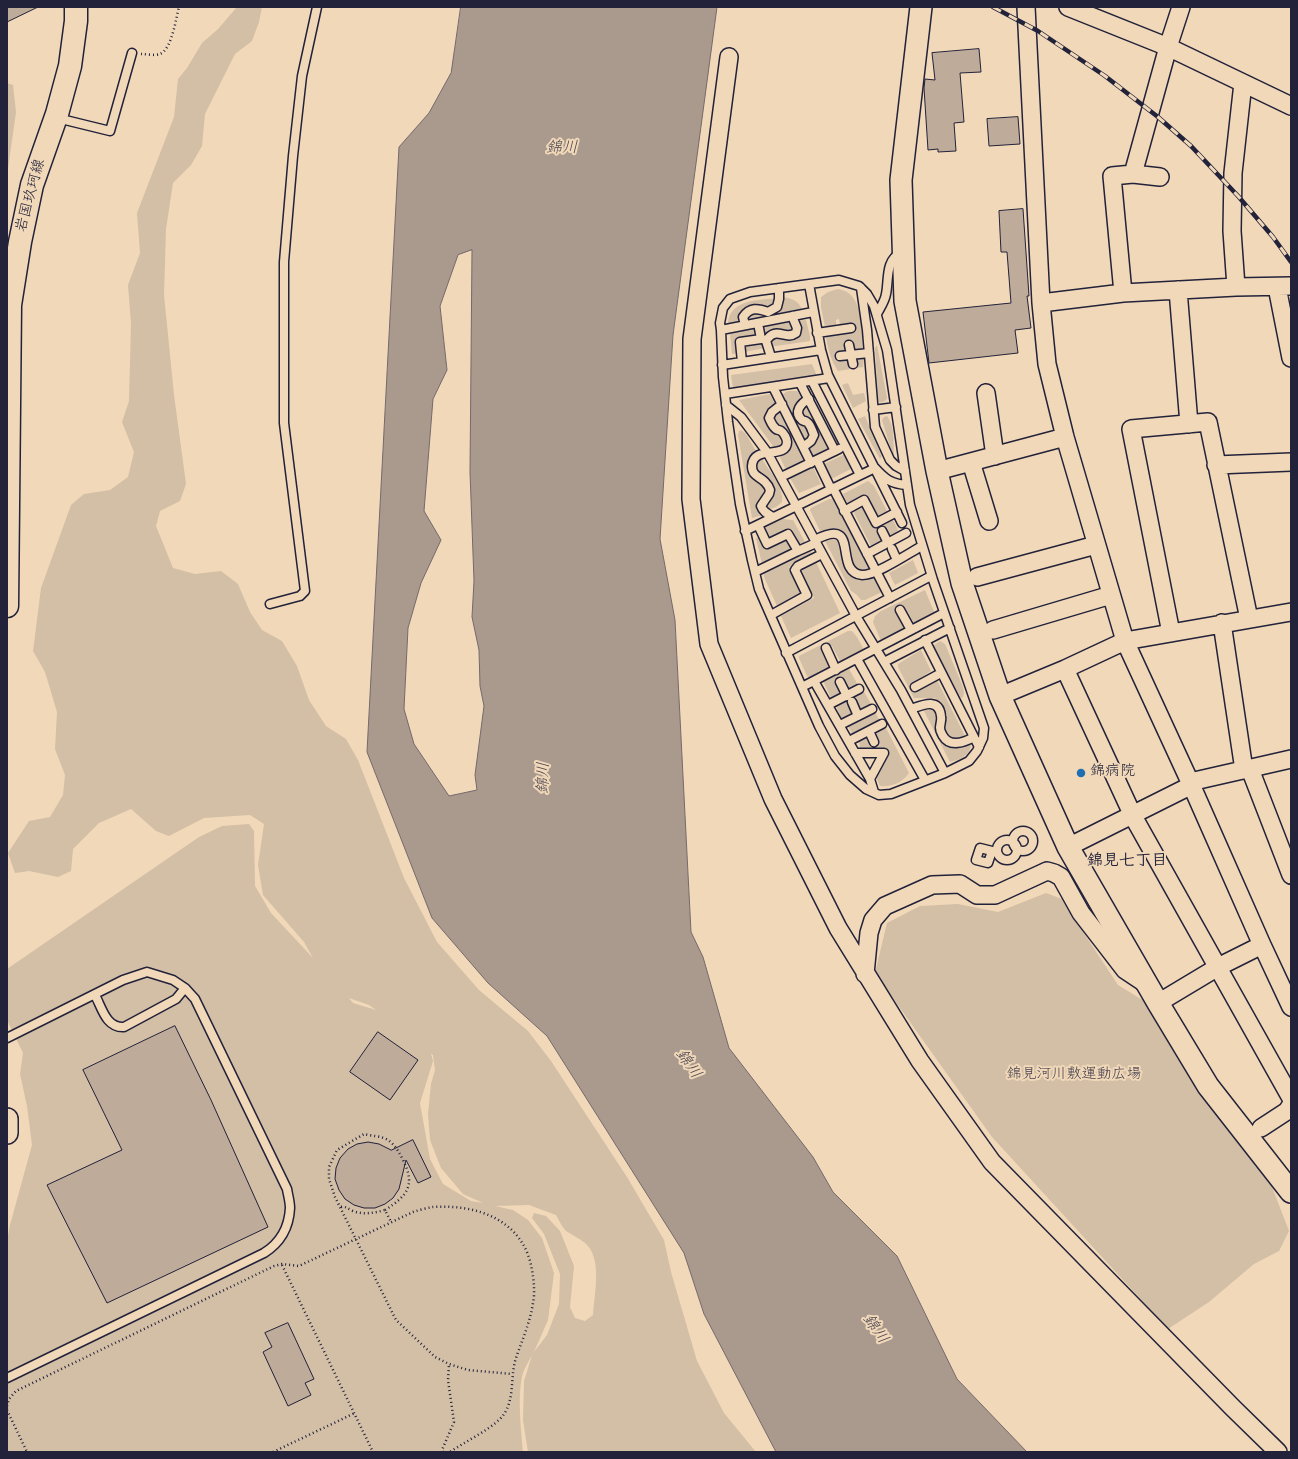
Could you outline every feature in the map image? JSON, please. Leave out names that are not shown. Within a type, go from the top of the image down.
[{"type":"main road","name":"岩国玖珂線","points":[[7,606],[8,363],[10,305],[20,242],[32,185],[56,118],[70,66],[76,21],[76,7]]},
{"type":"street","points":[[921,7],[901,180],[905,301],[937,471],[962,583],[1000,696],[1068,847],[1158,1004],[1208,1086],[1254,1133],[1291,1192]]},
{"type":"street","points":[[1026,7],[1041,303],[1047,364],[1065,437],[1125,641],[1191,783],[1262,945],[1291,1007]]},
{"type":"street","points":[[1068,7],[1168,47],[1291,106]]},
{"type":"street","points":[[1133,174],[1168,47],[1181,7]]},
{"type":"street","points":[[729,57],[692,339],[690,499],[709,644],[773,799],[838,928],[920,1061],[992,1162],[1278,1452]]},
{"type":"street","points":[[1236,287],[1232,231],[1233,173],[1243,83]]},
{"type":"street","points":[[1123,293],[1112,176],[1133,174],[1160,177]]},
{"type":"street","points":[[1041,303],[1123,293],[1284,286],[1291,358]]},
{"type":"street","points":[[1178,290],[1189,424]]},
{"type":"street","points":[[986,393],[995,456]]},
{"type":"street","points":[[1171,633],[1131,428],[1208,422],[1249,619]]},
{"type":"street","points":[[937,471],[1065,437]]},
{"type":"street","points":[[971,462],[989,521]]},
{"type":"street","points":[[1216,465],[1291,462]]},
{"type":"street","points":[[977,577],[1096,545]]},
{"type":"street","points":[[993,630],[1111,595]]},
{"type":"street","points":[[1000,696],[1065,669],[1125,641],[1291,612]]},
{"type":"street","points":[[1222,624],[1247,769],[1291,875]]},
{"type":"street","points":[[1065,669],[1133,815],[1291,1098]]},
{"type":"street","points":[[1068,847],[1133,815],[1191,783],[1291,759]]},
{"type":"street","points":[[865,974],[869,933],[873,920],[885,906],[932,885],[960,884],[976,895],[995,895],[1047,871],[1054,872],[1061,877],[1081,913],[1125,970],[1148,986]]},
{"type":"street","points":[[1158,1004],[1218,967],[1262,945]]},
{"type":"street","points":[[1254,1133],[1287,1111],[1291,1104]]},
{"type":"street","points":[[7,1120],[7,1133]]},
{"type":"lane","points":[[270,604],[300,596],[305,591],[284,423],[284,262],[292,156],[302,76],[317,7]]},
{"type":"lane","points":[[56,118],[110,131],[132,53]]},
{"type":"lane","points":[[876,314],[886,296],[890,263],[897,254],[904,252]]},
{"type":"lane","points":[[839,280],[851,283],[861,288],[871,300],[876,314],[886,350],[906,471],[910,505],[931,576],[984,728],[983,738],[979,747],[969,761],[945,773],[891,794],[879,795],[866,789],[850,775],[835,756],[819,726],[759,589],[740,504],[726,405],[720,323],[724,308],[730,299],[750,292],[839,280]]},
{"type":"lane","points":[[809,284],[817,333],[829,378],[902,522]]},
{"type":"lane","points":[[745,325],[743,317],[746,313],[759,308],[768,312],[777,307],[779,300],[779,288]]},
{"type":"lane","points":[[861,288],[867,330],[875,427],[890,460],[896,466],[906,471]]},
{"type":"lane","points":[[721,330],[813,312]]},
{"type":"lane","points":[[772,357],[766,341],[774,334],[782,333],[792,336],[796,333],[797,328],[792,316]]},
{"type":"lane","points":[[838,321],[839,330]]},
{"type":"lane","points":[[742,362],[740,342],[761,339],[758,323]]},
{"type":"lane","points":[[817,333],[851,328]]},
{"type":"lane","points":[[849,345],[852,364]]},
{"type":"lane","points":[[722,365],[821,350]]},
{"type":"lane","points":[[840,356],[869,352]]},
{"type":"lane","points":[[725,394],[829,378]]},
{"type":"lane","points":[[812,381],[860,475]]},
{"type":"lane","points":[[800,383],[835,451]]},
{"type":"lane","points":[[773,387],[803,447],[832,488],[890,598]]},
{"type":"lane","points":[[803,447],[811,441],[814,435],[808,424],[801,419],[798,412],[799,407],[803,402],[809,399]]},
{"type":"lane","points":[[773,517],[766,514],[762,510],[761,506],[770,490],[765,481],[756,477],[753,472],[752,465],[754,459],[759,455],[767,452],[782,451],[786,447],[787,442],[785,435],[776,429],[769,418],[772,412],[782,404]]},
{"type":"lane","points":[[726,405],[741,417],[767,452],[856,616],[911,709],[945,773]]},
{"type":"lane","points":[[873,410],[896,407]]},
{"type":"lane","points":[[781,477],[846,446]]},
{"type":"lane","points":[[745,531],[875,468]]},
{"type":"lane","points":[[875,468],[884,477],[894,483],[907,485]]},
{"type":"lane","points":[[844,511],[864,500],[876,523],[897,512]]},
{"type":"lane","points":[[758,525],[767,544],[788,534],[792,538],[798,551]]},
{"type":"lane","points":[[882,531],[897,560]]},
{"type":"lane","points":[[755,572],[798,551],[825,535],[832,533],[840,536],[844,542],[846,559],[852,572],[863,575],[876,572],[922,546]]},
{"type":"lane","points":[[867,554],[890,546],[906,533]]},
{"type":"lane","points":[[771,615],[807,595],[795,570],[798,566],[822,554]]},
{"type":"lane","points":[[786,653],[931,576]]},
{"type":"lane","points":[[900,610],[911,630]]},
{"type":"lane","points":[[802,687],[944,613]]},
{"type":"lane","points":[[884,662],[950,628]]},
{"type":"lane","points":[[925,640],[979,747]]},
{"type":"lane","points":[[826,648],[836,670]]},
{"type":"lane","points":[[857,659],[925,780]]},
{"type":"lane","points":[[915,687],[941,673]]},
{"type":"lane","points":[[814,681],[870,779],[874,792]]},
{"type":"lane","points":[[840,682],[858,716]]},
{"type":"lane","points":[[828,705],[849,699],[859,689]]},
{"type":"lane","points":[[911,709],[929,703],[939,709],[941,714],[940,729],[945,739],[952,743],[962,742],[974,737]]},
{"type":"lane","points":[[840,725],[872,709]]},
{"type":"lane","points":[[848,741],[882,724]]},
{"type":"lane","points":[[868,731],[874,742]]},
{"type":"lane","points":[[855,753],[884,753],[870,779]]},
{"type":"lane","points":[[1015,846],[1011,841],[1001,839],[997,853],[1004,860],[1010,859],[1015,855],[1017,849],[1015,846],[1014,837],[1017,829],[1028,832],[1032,836],[1032,846],[1027,850],[1020,850],[1015,846]]},
{"type":"lane","points":[[7,1038],[123,980],[147,972],[173,980],[185,988],[195,999],[287,1189],[290,1208],[286,1227],[281,1239],[264,1253],[7,1378]]},
{"type":"lane","points":[[95,995],[108,1022],[119,1027],[124,1027],[176,999],[185,988]]},
{"type":"path","points":[[132,53],[159,55],[165,51],[175,28],[178,7]]},
{"type":"path","points":[[340,1207],[344,1206],[354,1211],[365,1213],[376,1213],[384,1210],[404,1196],[409,1183],[409,1172],[398,1150],[387,1139],[364,1134],[337,1150],[329,1167],[329,1179],[335,1197],[396,1320],[435,1357],[449,1364],[468,1370],[513,1374]]},
{"type":"path","points":[[7,1406],[9,1399],[16,1391],[274,1266],[282,1264],[299,1266],[413,1212],[432,1207],[455,1207],[482,1212],[499,1220],[512,1230],[522,1242],[531,1260],[534,1278],[534,1302],[528,1325],[516,1359],[510,1397],[505,1413],[498,1422],[450,1452]]},
{"type":"path","points":[[384,1210],[391,1222]]},
{"type":"path","points":[[282,1264],[373,1452]]},
{"type":"path","points":[[443,1452],[442,1450],[454,1422],[448,1380],[449,1364]]},
{"type":"path","points":[[7,1410],[27,1452]]},
{"type":"path","points":[[272,1452],[355,1413]]},
{"type":"green space","points":[[237,7],[262,7],[259,22],[252,41],[235,54],[205,114],[202,146],[191,165],[173,183],[166,229],[164,295],[174,395],[186,484],[180,501],[160,511],[156,526],[173,568],[195,574],[221,571],[238,584],[250,612],[262,630],[282,641],[297,666],[309,700],[326,726],[346,739],[358,760],[404,878],[437,942],[479,990],[528,1031],[551,1061],[627,1177],[664,1240],[671,1272],[697,1361],[724,1413],[756,1452],[528,1452],[523,1420],[524,1381],[532,1355],[523,1373],[520,1391],[523,1452],[7,1452],[7,1241],[32,1145],[27,1106],[20,1074],[23,1053],[7,1020],[7,969],[199,837],[222,826],[249,824],[254,831],[255,886],[271,913],[313,958],[304,942],[263,895],[258,865],[264,824],[250,815],[204,818],[169,836],[156,831],[131,809],[99,823],[73,849],[71,871],[58,877],[29,871],[15,873],[8,853],[29,821],[50,817],[63,795],[65,775],[55,749],[57,712],[45,672],[33,651],[41,588],[71,505],[84,494],[110,490],[128,477],[134,452],[122,422],[129,401],[131,323],[128,285],[140,253],[137,213],[174,117],[178,79],[187,68],[202,43],[218,29]],"holes":[[[349,998],[369,1005],[376,1010],[353,1003]],[[431,1054],[433,1055],[435,1070],[431,1084],[428,1114],[430,1140],[441,1168],[463,1194],[483,1203],[471,1201],[443,1184],[430,1159],[420,1103],[433,1061]],[[529,1205],[556,1215],[566,1231],[585,1243],[591,1250],[594,1258],[596,1267],[596,1287],[593,1315],[585,1321],[575,1318],[570,1307],[574,1266],[560,1231],[546,1216],[534,1213],[532,1218],[544,1234],[560,1274],[559,1304],[547,1335],[534,1352],[548,1320],[554,1273],[542,1238],[528,1220],[513,1210],[495,1206]]]},
{"type":"green space","points":[[7,83],[13,85],[16,112],[7,176]]},
{"type":"green space","points":[[838,289],[853,297],[857,304],[860,313],[863,350],[854,358],[864,358],[863,367],[838,371],[830,354],[826,335],[853,331],[840,326],[839,319],[836,320],[836,326],[825,327],[821,307],[821,297],[828,292]]},
{"type":"green space","points":[[781,297],[794,300],[799,304],[802,310],[746,322],[747,315],[751,311],[767,313]]},
{"type":"green space","points":[[778,298],[771,309],[758,306],[742,321],[728,324],[730,316],[740,305],[747,302]]},
{"type":"green space","points":[[806,320],[810,341],[769,347],[773,337],[793,337],[796,321]]},
{"type":"green space","points":[[793,321],[794,332],[778,331],[765,348],[744,352],[743,345],[762,342],[761,329],[765,326]]},
{"type":"green space","points":[[757,328],[758,338],[738,340],[739,353],[732,354],[730,333]]},
{"type":"green space","points":[[877,345],[887,398],[882,402],[879,402],[878,399],[875,348]]},
{"type":"green space","points":[[812,364],[817,376],[733,388],[731,375]]},
{"type":"green space","points":[[848,383],[853,395],[864,393],[866,401],[853,408],[842,385]]},
{"type":"green space","points":[[788,391],[797,391],[802,398],[796,404],[795,409],[808,433],[807,440],[805,442],[781,395]]},
{"type":"green space","points":[[770,394],[775,404],[766,416],[766,423],[771,430],[780,436],[781,445],[776,450],[739,400]]},
{"type":"green space","points":[[807,405],[829,449],[813,458],[809,449],[819,437],[814,426],[802,413],[802,410]]},
{"type":"green space","points":[[779,411],[804,461],[786,470],[779,455],[786,450],[790,444],[791,437],[786,429],[774,419],[773,416]]},
{"type":"green space","points":[[865,416],[882,456],[880,459],[858,419]]},
{"type":"green space","points":[[887,416],[890,420],[892,429],[893,456],[882,420]]},
{"type":"green space","points":[[741,430],[746,434],[757,453],[749,471],[753,479],[762,487],[765,493],[759,504],[759,508],[763,515],[752,518],[738,435],[739,431]]},
{"type":"green space","points":[[845,454],[851,469],[831,479],[824,464]]},
{"type":"green space","points":[[762,459],[779,485],[782,496],[782,502],[776,507],[767,510],[765,507],[775,492],[774,487],[769,480],[762,477],[757,469],[756,466]]},
{"type":"green space","points":[[813,467],[821,484],[799,493],[790,478]]},
{"type":"green space","points":[[868,481],[874,486],[887,511],[887,513],[876,518],[865,496],[848,504],[843,494]]},
{"type":"green space","points":[[829,499],[833,499],[869,569],[863,571],[853,567],[850,545],[846,535],[843,532],[836,529],[820,531],[810,510],[811,508]]},
{"type":"green space","points":[[862,506],[864,507],[874,527],[892,519],[898,530],[896,533],[889,536],[885,528],[878,531],[883,541],[871,546],[853,511]]},
{"type":"green space","points":[[783,519],[793,520],[805,542],[800,545],[792,529],[768,541],[762,529]]},
{"type":"green space","points":[[761,536],[766,549],[785,540],[788,542],[792,550],[762,564],[756,538]]},
{"type":"green space","points":[[831,538],[837,541],[840,545],[844,568],[848,573],[861,581],[875,579],[882,592],[865,600],[861,600],[851,591],[824,539]]},
{"type":"green space","points":[[811,550],[812,555],[789,567],[800,593],[777,606],[764,574]]},
{"type":"green space","points":[[913,560],[918,573],[895,585],[889,573]]},
{"type":"green space","points":[[816,562],[840,613],[791,638],[781,616],[814,598],[802,571]]},
{"type":"green space","points":[[925,590],[935,614],[914,623],[905,607],[896,612],[904,628],[881,641],[873,622],[875,616],[881,611]]},
{"type":"green space","points":[[848,631],[852,631],[864,650],[840,661],[832,646],[821,650],[830,668],[810,678],[807,676],[799,656]]},
{"type":"green space","points":[[940,641],[945,644],[963,687],[964,693],[963,697],[961,698],[933,646]]},
{"type":"green space","points":[[921,650],[931,671],[912,683],[916,691],[937,680],[965,736],[961,738],[949,738],[945,727],[947,714],[940,702],[935,698],[914,698],[898,667],[898,664]]},
{"type":"green space","points":[[849,669],[858,685],[848,690],[842,679],[836,682],[841,693],[831,698],[823,681]]},
{"type":"green space","points":[[864,692],[872,706],[861,711],[856,700],[848,703],[853,715],[842,720],[836,706]]},
{"type":"green space","points":[[928,707],[935,709],[941,739],[944,744],[953,748],[971,744],[967,754],[950,762],[923,709]]},
{"type":"green space","points":[[875,712],[880,721],[853,735],[848,726]]},
{"type":"green space","points":[[886,728],[909,773],[896,784],[880,786],[876,777],[887,752],[885,749],[860,748],[859,741],[867,737],[871,746],[879,743],[875,734]]},
{"type":"green space","name":"錦見河川敷運動広場","points":[[1046,893],[1062,899],[1118,985],[1146,1002],[1204,1096],[1272,1187],[1289,1231],[1279,1251],[1254,1264],[1209,1302],[1168,1329],[992,1137],[875,973],[887,923],[920,906],[958,904],[998,912]]},
{"type":"water","name":"錦川","points":[[461,7],[717,7],[673,335],[660,539],[675,620],[691,932],[703,957],[729,1048],[813,1157],[833,1192],[897,1256],[957,1379],[1027,1452],[776,1452],[704,1314],[684,1253],[547,1036],[488,983],[432,918],[367,752],[399,147],[429,113],[451,73]],"holes":[[[472,250],[470,472],[474,581],[472,617],[479,650],[480,686],[484,706],[475,775],[477,790],[449,796],[414,744],[404,709],[408,628],[421,583],[441,540],[424,511],[433,399],[447,370],[440,306],[458,255]]]},
{"type":"building","points":[[7,7],[38,7],[7,22]]},
{"type":"building","points":[[979,49],[981,72],[960,73],[964,122],[954,123],[956,151],[938,152],[938,149],[928,150],[924,88],[925,79],[935,80],[932,53]]},
{"type":"building","points":[[1018,117],[1020,144],[989,146],[987,119]]},
{"type":"building","points":[[1023,209],[1029,296],[1027,296],[1031,328],[1015,330],[1018,353],[929,363],[923,312],[1011,303],[1007,252],[1001,252],[999,211]]},
{"type":"building","points":[[175,1026],[211,1100],[268,1227],[107,1303],[47,1185],[122,1150],[83,1070]]},
{"type":"building","points":[[378,1032],[418,1060],[390,1100],[350,1072]]},
{"type":"building","points":[[413,1140],[431,1177],[418,1183],[406,1160],[399,1189],[393,1198],[385,1204],[375,1208],[364,1208],[354,1205],[345,1199],[339,1190],[335,1179],[336,1168],[340,1158],[348,1149],[357,1144],[368,1142],[379,1144],[391,1150]]},
{"type":"building","points":[[288,1323],[314,1379],[305,1383],[311,1395],[288,1406],[263,1352],[272,1347],[265,1333]]},
{"type":"railway","points":[[993,7],[1038,31],[1105,76],[1158,117],[1191,146],[1238,196],[1273,237],[1291,262]]},
{"type":"place","name":"錦病院","points":[[1081,773]]},
{"type":"district","name":"錦見七丁目","points":[[1127,863]]}]
